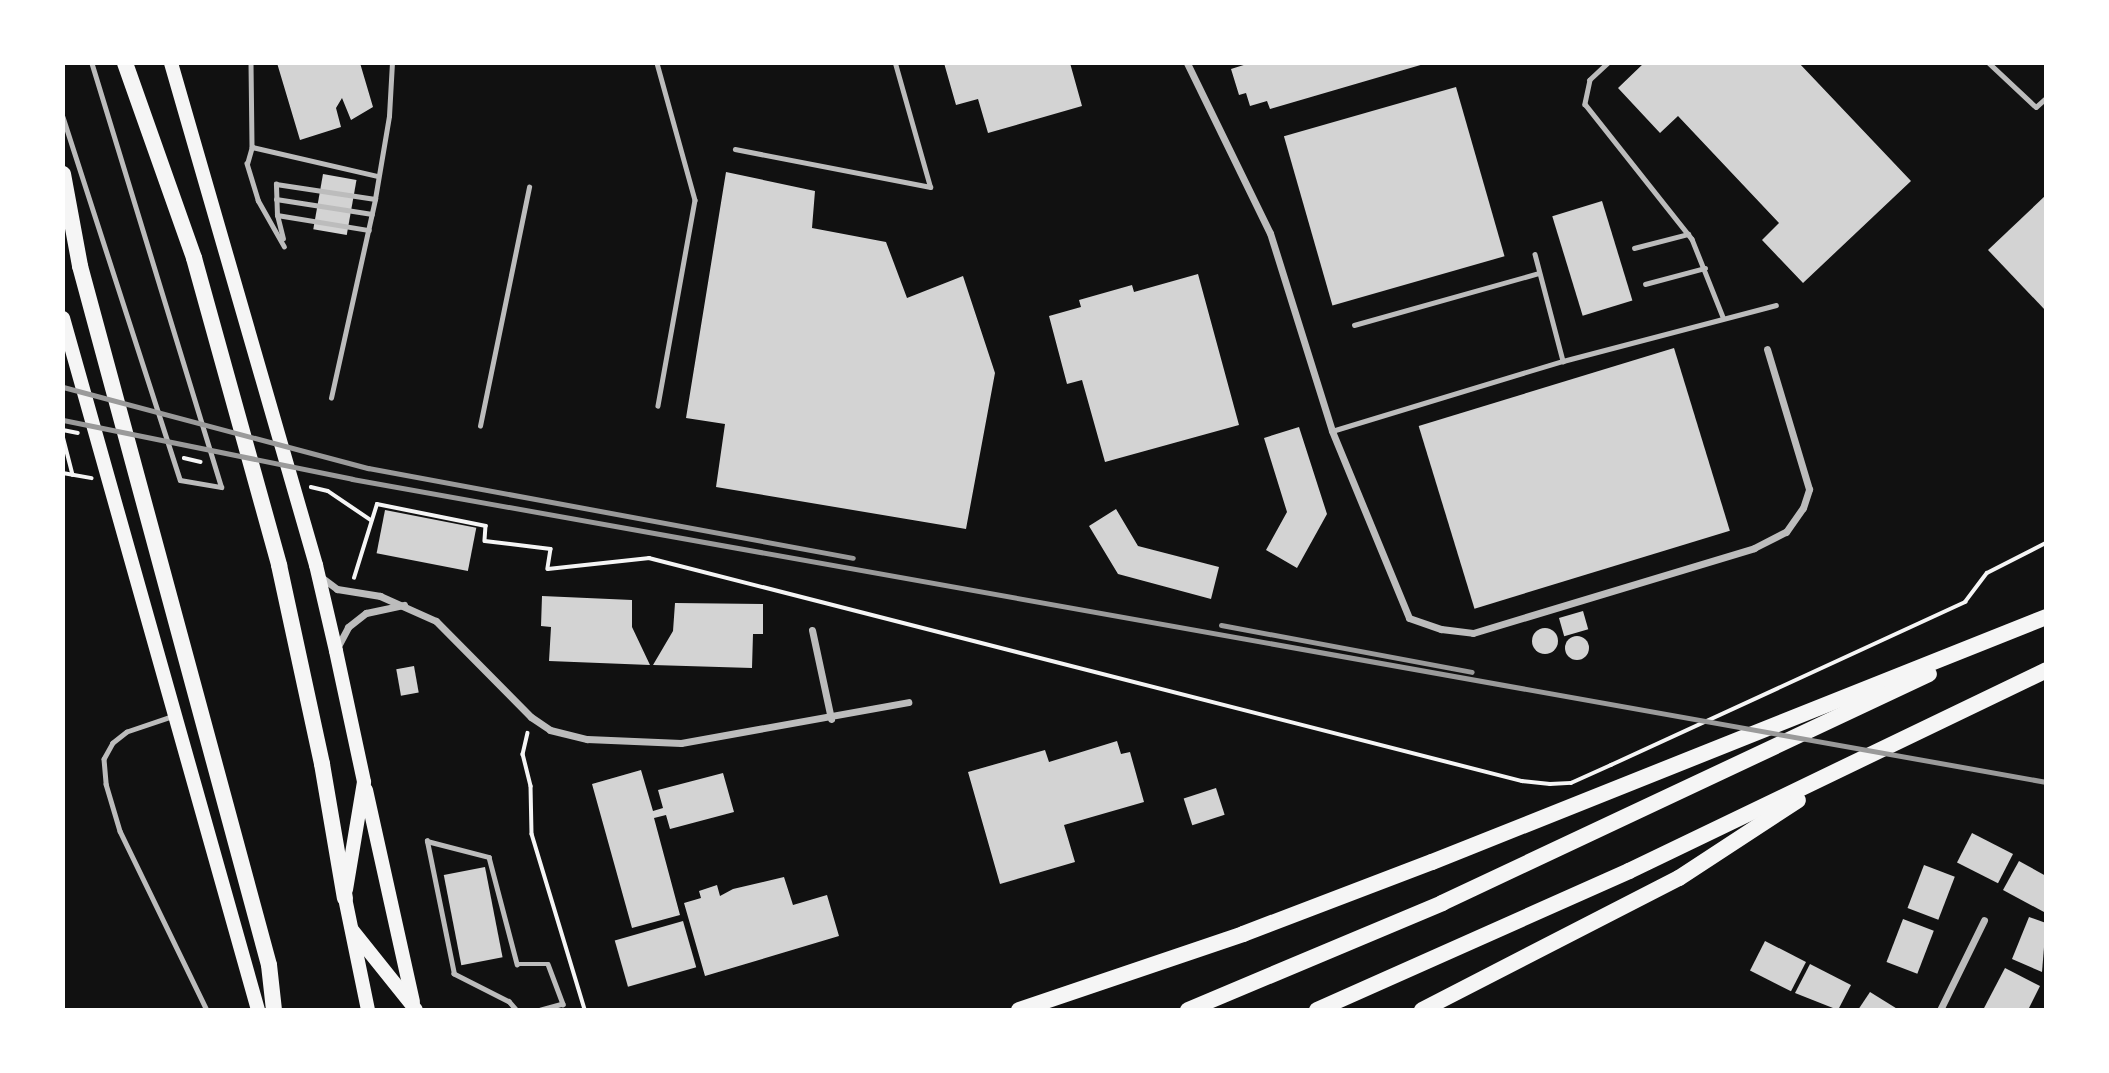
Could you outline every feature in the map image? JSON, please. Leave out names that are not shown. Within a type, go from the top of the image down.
[{"type":"highway","points":[[125,63],[194,258],[279,565],[322,764],[345,898]]},
{"type":"highway","points":[[63,174],[80,266],[173,598],[269,965],[274,1010]]},
{"type":"highway","points":[[1019,1010],[1243,934],[1419,867],[2046,617]]},
{"type":"highway","points":[[1188,1010],[1455,897],[2046,617]]},
{"type":"highway","points":[[1317,1010],[1846,768],[2046,670]]},
{"type":"highway","points":[[1422,1010],[1679,878],[1846,768]]},
{"type":"main road","points":[[171,63],[317,570],[415,1006]]},
{"type":"main road","points":[[63,318],[258,1010]]},
{"type":"main road","points":[[364,782],[345,898],[368,1010]]},
{"type":"main road","points":[[351,929],[415,1006]]},
{"type":"street","points":[[1187,63],[1270,233],[1332,431],[1409,618],[1441,629],[1473,633],[1754,548],[1786,532],[1803,508],[1809,489],[1767,349]]},
{"type":"street","points":[[317,570],[337,590],[405,605],[436,621],[531,717],[551,730],[587,739],[650,745],[831,719],[908,702]]},
{"type":"street","points":[[336,650],[348,627],[366,613],[405,605]]},
{"type":"street","points":[[812,629],[831,719]]},
{"type":"street","points":[[1940,1010],[1984,920]]},
{"type":"lane","points":[[63,117],[180,480],[221,488],[92,63]]},
{"type":"lane","points":[[251,63],[252,147],[247,164],[258,201],[284,247],[277,215],[276,184],[375,199]]},
{"type":"lane","points":[[331,398],[375,199],[389,116],[392,63]]},
{"type":"lane","points":[[657,63],[695,201],[658,406]]},
{"type":"lane","points":[[734,149],[930,187],[895,63]]},
{"type":"lane","points":[[1608,63],[1590,80],[1585,104],[1688,234],[1705,268],[1723,317]]},
{"type":"lane","points":[[1989,63],[2036,107],[2046,98]]},
{"type":"lane","points":[[252,147],[378,176]]},
{"type":"lane","points":[[480,426],[529,187]]},
{"type":"lane","points":[[276,199],[372,214]]},
{"type":"lane","points":[[277,215],[369,230]]},
{"type":"lane","points":[[1634,248],[1688,234]]},
{"type":"lane","points":[[1535,254],[1563,361]]},
{"type":"lane","points":[[1645,284],[1705,268]]},
{"type":"lane","points":[[1354,325],[1539,272]]},
{"type":"lane","points":[[1332,431],[1563,361],[1776,304]]},
{"type":"lane","points":[[175,716],[127,732],[113,743],[104,759],[106,783],[120,831],[207,1010]]},
{"type":"lane","points":[[516,1010],[509,1002],[454,974],[427,841],[489,857],[517,964],[548,964],[563,1004],[541,1010]]},
{"type":"path","points":[[63,430],[89,436]]},
{"type":"path","points":[[63,436],[73,475]]},
{"type":"path","points":[[182,458],[209,464]]},
{"type":"path","points":[[63,473],[110,482]]},
{"type":"path","points":[[301,485],[328,491],[371,520]]},
{"type":"path","points":[[353,583],[377,504],[486,526],[485,541],[551,550],[548,569],[649,558],[1509,778],[1550,784],[1571,783],[1965,602],[1987,573],[2046,543]]},
{"type":"path","points":[[531,717],[523,754],[531,786],[532,834],[584,1010]]},
{"type":"building","points":[[277,63],[360,63],[373,107],[351,120],[342,98],[336,108],[341,127],[300,140]]},
{"type":"building","points":[[944,63],[1070,63],[1082,106],[988,133],[978,99],[956,105]]},
{"type":"building","points":[[1250,63],[1424,64],[1270,109],[1267,101],[1250,106],[1246,93],[1239,95],[1231,69]]},
{"type":"building","points":[[1644,63],[1799,63],[1911,181],[1803,283],[1762,240],[1779,223],[1678,116],[1660,133],[1618,88]]},
{"type":"building","points":[[1456,87],[1505,256],[1332,306],[1284,136]]},
{"type":"building","points":[[726,172],[815,191],[812,228],[886,242],[907,298],[963,276],[995,373],[966,529],[716,487],[725,424],[686,418]]},
{"type":"building","points":[[323,174],[356,180],[347,235],[313,229]]},
{"type":"building","points":[[2046,195],[2046,311],[1988,250]]},
{"type":"building","points":[[1602,201],[1632,300],[1583,316],[1552,216]]},
{"type":"building","points":[[1198,274],[1239,425],[1105,462],[1082,380],[1067,384],[1049,316],[1081,307],[1079,300],[1132,285],[1134,292]]},
{"type":"building","points":[[1674,348],[1730,531],[1475,609],[1419,426]]},
{"type":"building","points":[[1299,427],[1327,514],[1297,568],[1266,550],[1287,512],[1264,438]]},
{"type":"building","points":[[1116,509],[1138,546],[1219,567],[1211,599],[1118,574],[1089,526]]},
{"type":"building","points":[[385,510],[476,528],[468,571],[377,553]]},
{"type":"building","points":[[542,596],[632,600],[632,627],[650,665],[549,661],[551,627],[541,626]]},
{"type":"building","points":[[675,603],[763,604],[763,634],[753,634],[752,668],[653,665],[673,631]]},
{"type":"building","points":[[1583,611],[1588,629],[1564,636],[1559,618]]},
{"type":"building","points":[[1545,628],[1554,632],[1558,641],[1554,650],[1545,654],[1536,650],[1532,641],[1536,632]]},
{"type":"building","points":[[1577,636],[1586,639],[1589,648],[1586,657],[1577,660],[1568,657],[1565,648],[1568,639]]},
{"type":"building","points":[[414,666],[419,693],[401,696],[396,669]]},
{"type":"building","points":[[1117,741],[1121,754],[1130,752],[1144,802],[1064,825],[1075,862],[1000,884],[968,772],[1045,750],[1049,762]]},
{"type":"building","points":[[641,770],[653,811],[663,808],[658,790],[723,773],[734,812],[670,829],[666,815],[654,818],[680,915],[632,928],[592,784]]},
{"type":"building","points":[[1216,788],[1225,815],[1192,825],[1184,799]]},
{"type":"building","points":[[1972,833],[2013,854],[1998,883],[1957,862]]},
{"type":"building","points":[[2019,861],[2046,876],[2044,912],[2003,890]]},
{"type":"building","points":[[1924,865],[1955,877],[1938,920],[1908,908]]},
{"type":"building","points":[[485,867],[503,957],[461,965],[444,875]]},
{"type":"building","points":[[784,877],[793,905],[827,895],[839,936],[705,976],[684,903],[701,898],[699,891],[717,885],[720,896],[733,889]]},
{"type":"building","points":[[2029,917],[2046,923],[2042,972],[2012,959]]},
{"type":"building","points":[[1903,919],[1934,931],[1917,974],[1887,962]]},
{"type":"building","points":[[683,921],[696,967],[628,987],[615,941]]},
{"type":"building","points":[[1765,941],[1806,962],[1791,991],[1750,970]]},
{"type":"building","points":[[1810,964],[1851,985],[1838,1010],[1795,993]]},
{"type":"building","points":[[2005,968],[2040,986],[2028,1010],[1983,1010]]},
{"type":"building","points":[[1870,992],[1899,1010],[1858,1010]]},
{"type":"railway","points":[[63,387],[368,468],[853,558]]},
{"type":"railway","points":[[63,420],[352,479],[2046,782]]},
{"type":"railway","points":[[1221,625],[1472,672]]}]
